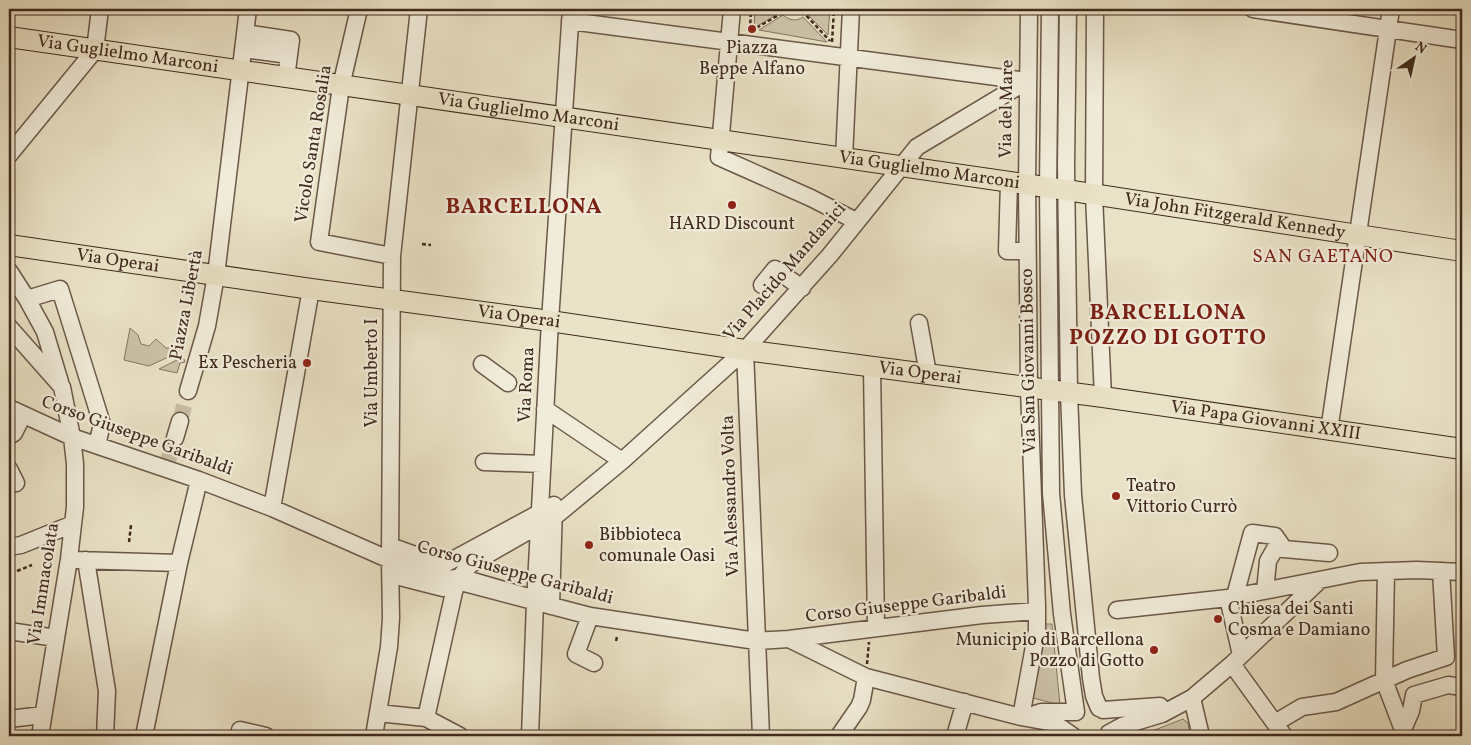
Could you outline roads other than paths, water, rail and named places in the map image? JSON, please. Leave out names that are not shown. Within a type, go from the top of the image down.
[{"type":"main road","name":"Via Guglielmo Marconi","points":[[9,37],[900,166],[1018,187],[1057,189]]},
{"type":"main road","name":"Via John Fitzgerald Kennedy","points":[[1057,189],[1462,251]]},
{"type":"main road","name":"Via Operai","points":[[9,245],[745,350],[1049,390]]},
{"type":"main road","name":"Via Papa Giovanni XXIII","points":[[1049,390],[1462,449]]},
{"type":"street","points":[[9,155],[95,50],[100,9]]},
{"type":"street","name":"Piazza Libertà","points":[[190,385],[207,326],[216,275],[248,9]]},
{"type":"street","name":"Vicolo Santa Rosalia","points":[[359,9],[341,86],[319,242],[392,256]]},
{"type":"street","name":"Via Umberto I","points":[[374,736],[391,618],[392,256],[411,96],[419,9]]},
{"type":"street","points":[[732,9],[719,157],[811,198],[856,221]]},
{"type":"street","points":[[844,158],[851,9]]},
{"type":"street","name":"Via del Mare","points":[[1021,717],[1037,630],[1028,388],[1027,251],[1018,187],[1027,81],[1029,9]]},
{"type":"street","name":"Via San Giovanni Bosco","points":[[1050,9],[1057,189],[1073,495],[1083,612],[1091,678],[1094,696],[1109,720],[1108,735]]},
{"type":"street","name":"Via San Giovanni Bosco","points":[[1068,9],[1057,189],[1049,390],[1051,493],[1062,614],[1076,712],[1071,722],[1074,736]]},
{"type":"street","points":[[1095,9],[1094,195],[1103,397]]},
{"type":"street","points":[[1253,9],[1462,40]]},
{"type":"street","points":[[1329,431],[1391,9]]},
{"type":"street","points":[[571,15],[729,41],[1027,81]]},
{"type":"street","name":"Via Roma","points":[[530,736],[535,601],[544,518],[542,464],[550,321],[571,15]]},
{"type":"street","points":[[244,41],[289,55],[286,78]]},
{"type":"street","name":"Via Placido Mandanici","points":[[544,518],[577,498],[745,350],[802,288],[917,146],[1027,81]]},
{"type":"street","points":[[762,285],[775,270],[802,288]]},
{"type":"street","name":"Via Immacolata","points":[[9,271],[28,299],[45,332],[62,387],[72,437],[76,484],[69,559],[40,736]]},
{"type":"street","points":[[272,508],[310,288]]},
{"type":"street","points":[[28,299],[60,289],[102,424],[98,445]]},
{"type":"street","points":[[918,323],[928,374]]},
{"type":"street","points":[[9,328],[62,387]]},
{"type":"street","name":"Via Alessandro Volta","points":[[745,350],[761,736]]},
{"type":"street","points":[[482,364],[508,383]]},
{"type":"street","points":[[872,367],[873,627]]},
{"type":"street","points":[[546,409],[622,460]]},
{"type":"street","points":[[9,436],[14,434],[16,412]]},
{"type":"street","name":"Corso Giuseppe Garibaldi","points":[[16,412],[72,437],[167,465],[199,480],[272,508],[392,561],[590,616],[756,641],[789,639],[873,627],[982,615],[1037,611]]},
{"type":"street","points":[[175,438],[180,421]]},
{"type":"street","points":[[484,462],[542,464]]},
{"type":"street","points":[[144,736],[179,563],[199,480]]},
{"type":"street","points":[[392,561],[393,547],[443,565],[544,518]]},
{"type":"street","points":[[426,718],[456,579],[471,564],[544,518]]},
{"type":"street","points":[[9,547],[21,545],[73,524]]},
{"type":"street","points":[[1329,553],[1284,549],[1274,536],[1252,533],[1232,597],[1237,659],[1280,730],[1302,707],[1336,702],[1407,670],[1446,657],[1441,571]]},
{"type":"street","points":[[1265,591],[1268,561],[1279,542]]},
{"type":"street","points":[[69,559],[179,563]]},
{"type":"street","points":[[86,560],[107,691],[105,736]]},
{"type":"street","points":[[1117,610],[1232,597],[1360,572],[1417,570],[1462,572]]},
{"type":"street","points":[[1386,571],[1384,680],[1402,733]]},
{"type":"street","points":[[1108,735],[1122,726],[1162,714],[1187,700],[1237,659],[1319,581]]},
{"type":"street","points":[[590,616],[576,654],[594,662]]},
{"type":"street","points":[[9,632],[56,638]]},
{"type":"street","points":[[789,639],[866,678],[1021,717],[1074,736]]},
{"type":"street","points":[[1402,733],[1411,711],[1414,695],[1407,670]]},
{"type":"street","points":[[839,736],[859,707],[866,678]]},
{"type":"street","points":[[1414,695],[1448,684],[1462,687]]},
{"type":"street","points":[[1021,717],[1041,712],[1076,712],[1087,706],[1101,709],[1140,708],[1187,700]]},
{"type":"street","points":[[1187,700],[1201,736]]},
{"type":"street","points":[[956,736],[965,702]]},
{"type":"street","points":[[378,713],[426,718],[460,736]]},
{"type":"street","points":[[9,719],[43,715]]},
{"type":"street","points":[[240,736],[240,730],[266,736]]},
{"type":"tunnel","points":[[180,421],[188,391]]},
{"type":"tunnel","points":[[168,461],[175,438]]},
{"type":"place","name":"Piazza Beppe Alfano","points":[[752,29]]},
{"type":"place","name":"HARD Discount","points":[[732,205]]},
{"type":"place","name":"Ex Pescheria","points":[[307,363]]},
{"type":"place","name":"Teatro Vittorio Currò","points":[[1116,496]]},
{"type":"place","name":"Bibbioteca comunale Oasi","points":[[589,545]]},
{"type":"place","name":"Chiesa dei Santi Cosma e Damiano","points":[[1218,619]]},
{"type":"place","name":"Municipio di Barcellona Pozzo di Gotto","points":[[1154,650]]},
{"type":"district","name":"BARCELLONA","points":[[524,207]]},
{"type":"district","name":"SAN GAETANO","points":[[1323,257]]},
{"type":"district","name":"BARCELLONA POZZO DI GOTTO","points":[[1168,326]]}]
